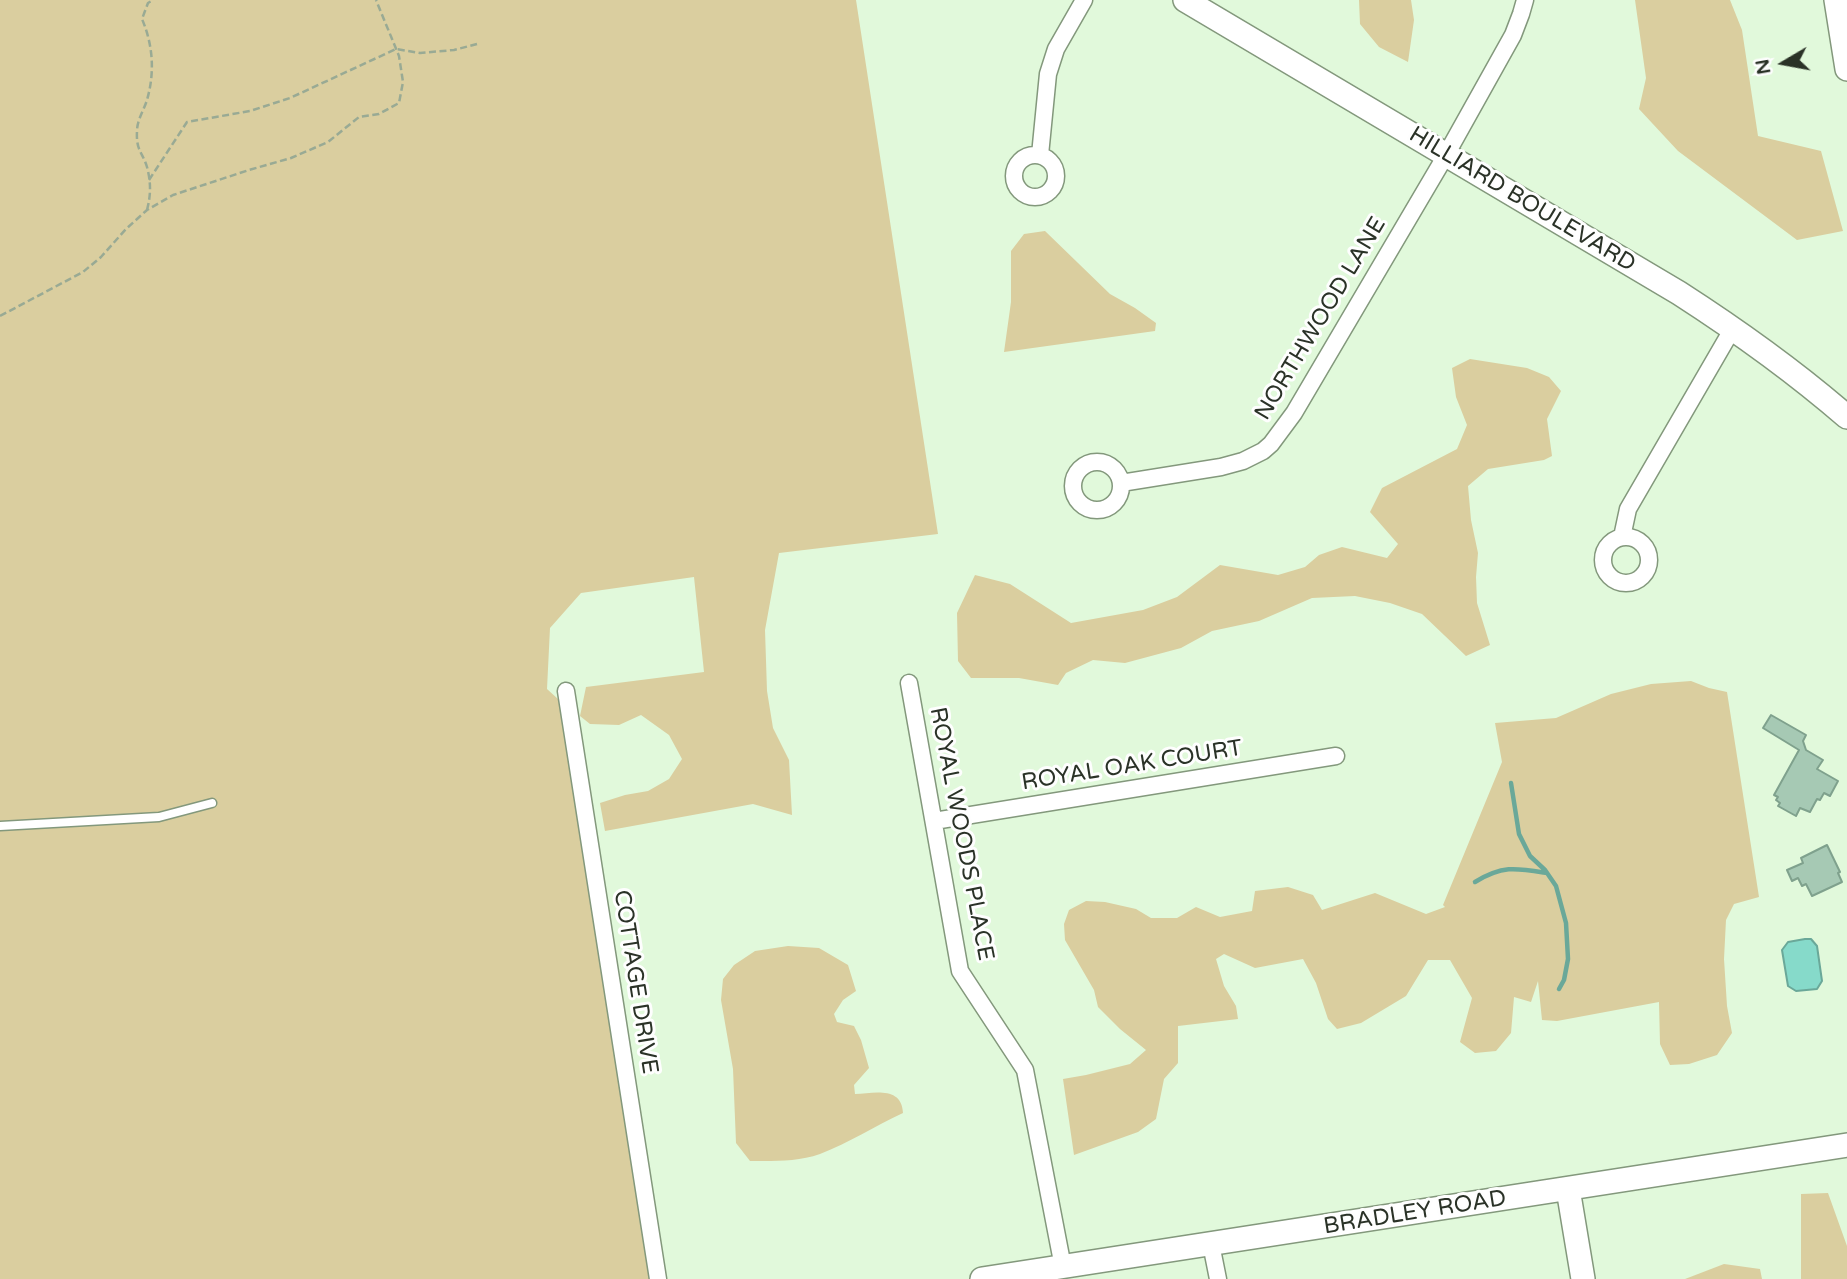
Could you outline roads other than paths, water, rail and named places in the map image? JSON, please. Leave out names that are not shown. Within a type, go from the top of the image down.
[{"type":"street","points":[[1040,155],[1048,75],[1056,49],[1084,0]]},
{"type":"street","name":"HILLIARD BOULEVARD","points":[[1185,0],[1613,253],[1733,328],[1781,362],[1847,417]]},
{"type":"street","name":"NORTHWOOD LANE","points":[[1121,483],[1231,465],[1253,457],[1271,444],[1294,414],[1446,155],[1513,36],[1525,0]]},
{"type":"street","points":[[1836,0],[1847,69]]},
{"type":"street","points":[[1622,537],[1628,509],[1733,328]]},
{"type":"street","name":"ROYAL WOODS PLACE","points":[[909,683],[960,971],[1025,1070],[1063,1267]]},
{"type":"street","name":"COTTAGE DRIVE","points":[[566,691],[658,1279]]},
{"type":"street","name":"ROYAL OAK COURT","points":[[934,821],[1336,756]]},
{"type":"street","name":"BRADLEY ROAD","points":[[982,1279],[1847,1145]]},
{"type":"street","points":[[1568,1189],[1583,1279]]},
{"type":"street","points":[[1211,1244],[1218,1279]]},
{"type":"lane","points":[[0,826],[159,817],[212,803]]},
{"type":"water","points":[[1811,939],[1817,946],[1822,981],[1817,989],[1796,991],[1788,986],[1782,950],[1788,942]]},
{"type":"waterway","points":[[1511,783],[1519,834],[1530,856],[1545,870],[1556,886],[1566,923],[1568,959],[1564,980],[1559,989]]},
{"type":"waterway","points":[[1475,882],[1502,870],[1547,873]]}]
